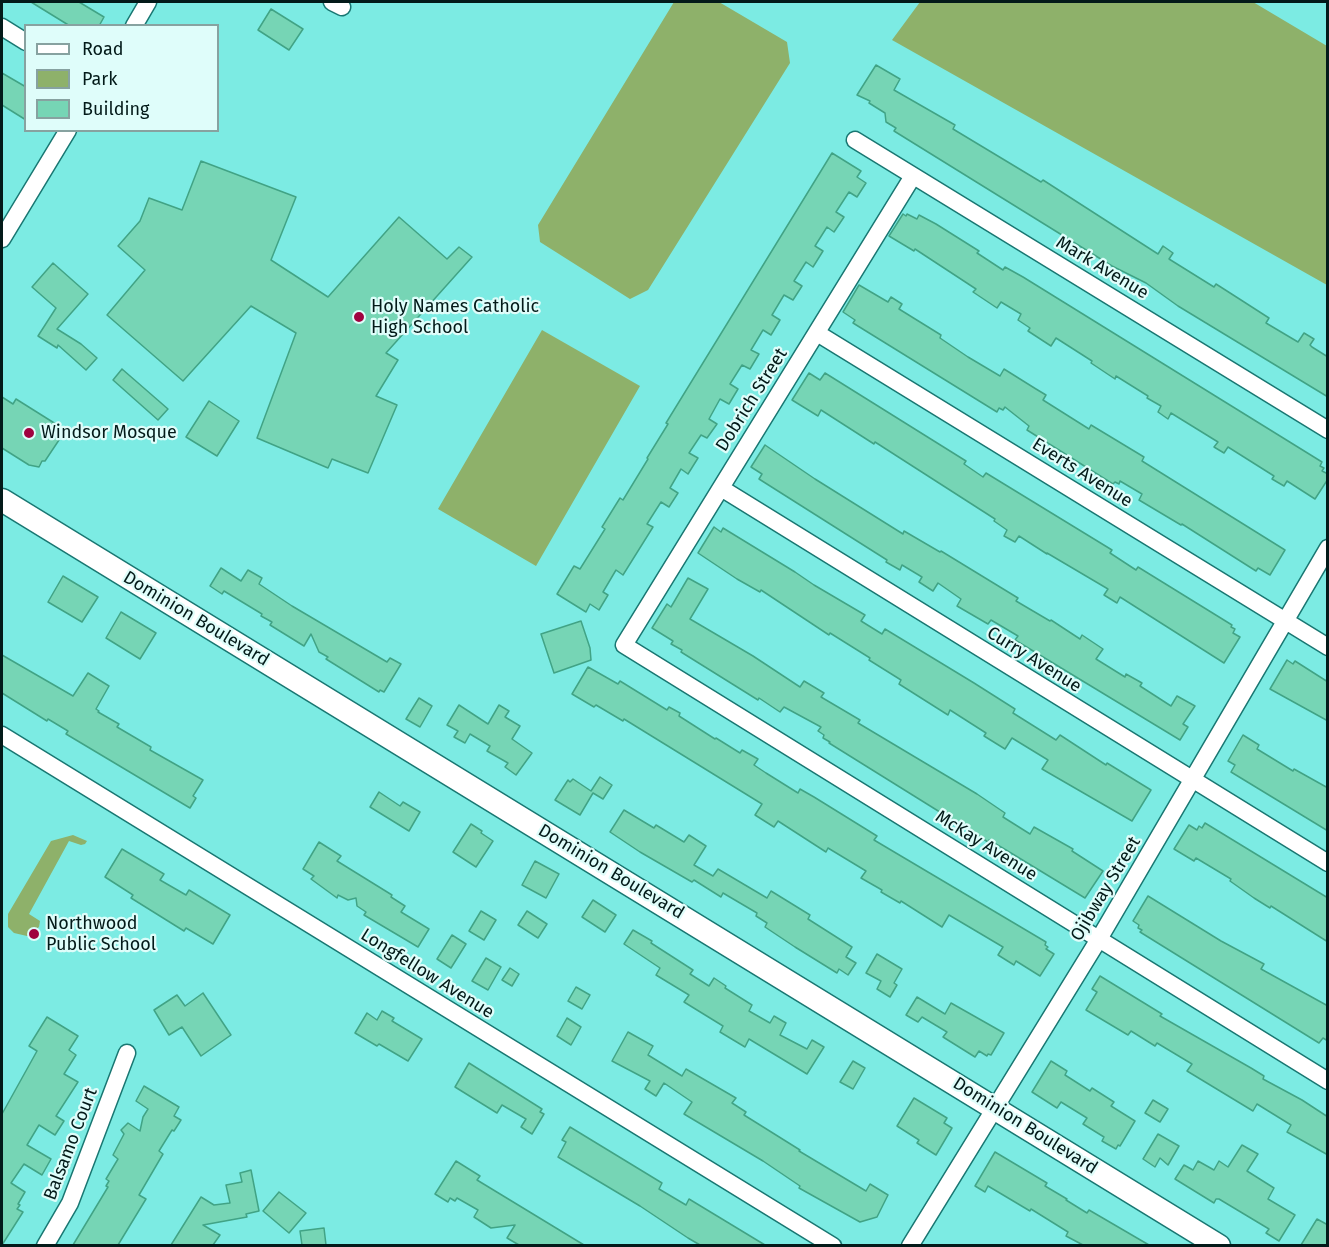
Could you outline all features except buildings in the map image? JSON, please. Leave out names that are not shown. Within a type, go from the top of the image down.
[{"type":"street","points":[[135,24],[148,2]]},
{"type":"street","points":[[2,27],[24,41]]},
{"type":"street","points":[[2,239],[67,132]]},
{"type":"street","name":"Mark Avenue","points":[[855,140],[1328,430]]},
{"type":"street","name":"Dobrich Street","points":[[624,645],[913,176]]},
{"type":"street","name":"Everts Avenue","points":[[817,333],[1328,647]]},
{"type":"street","name":"Curry Avenue","points":[[721,488],[1328,863]]},
{"type":"street","name":"Dominion Boulevard","points":[[2,500],[1220,1245]]},
{"type":"street","name":"Ojibway Street","points":[[910,1245],[1099,939],[1328,548]]},
{"type":"street","name":"McKay Avenue","points":[[624,645],[1328,1081]]},
{"type":"street","name":"Longfellow Avenue","points":[[2,735],[833,1245]]},
{"type":"street","name":"Balsamo Court","points":[[45,1245],[70,1203],[126,1053]]},
{"type":"green space","points":[[674,2],[719,2],[787,42],[790,63],[648,290],[630,299],[540,242],[538,225]]},
{"type":"green space","points":[[920,2],[1253,2],[1327,46],[1327,285],[892,40]]},
{"type":"green space","points":[[542,330],[640,386],[536,566],[438,509]]},
{"type":"green space","points":[[73,835],[87,841],[81,845],[69,841],[29,914],[40,921],[39,927],[27,936],[14,933],[8,927],[8,914],[51,841]]},
{"type":"place","name":"Holy Names Catholic High School","points":[[359,317]]},
{"type":"place","name":"Windsor Mosque","points":[[29,433]]},
{"type":"place","name":"Northwood Public School","points":[[34,934]]}]
